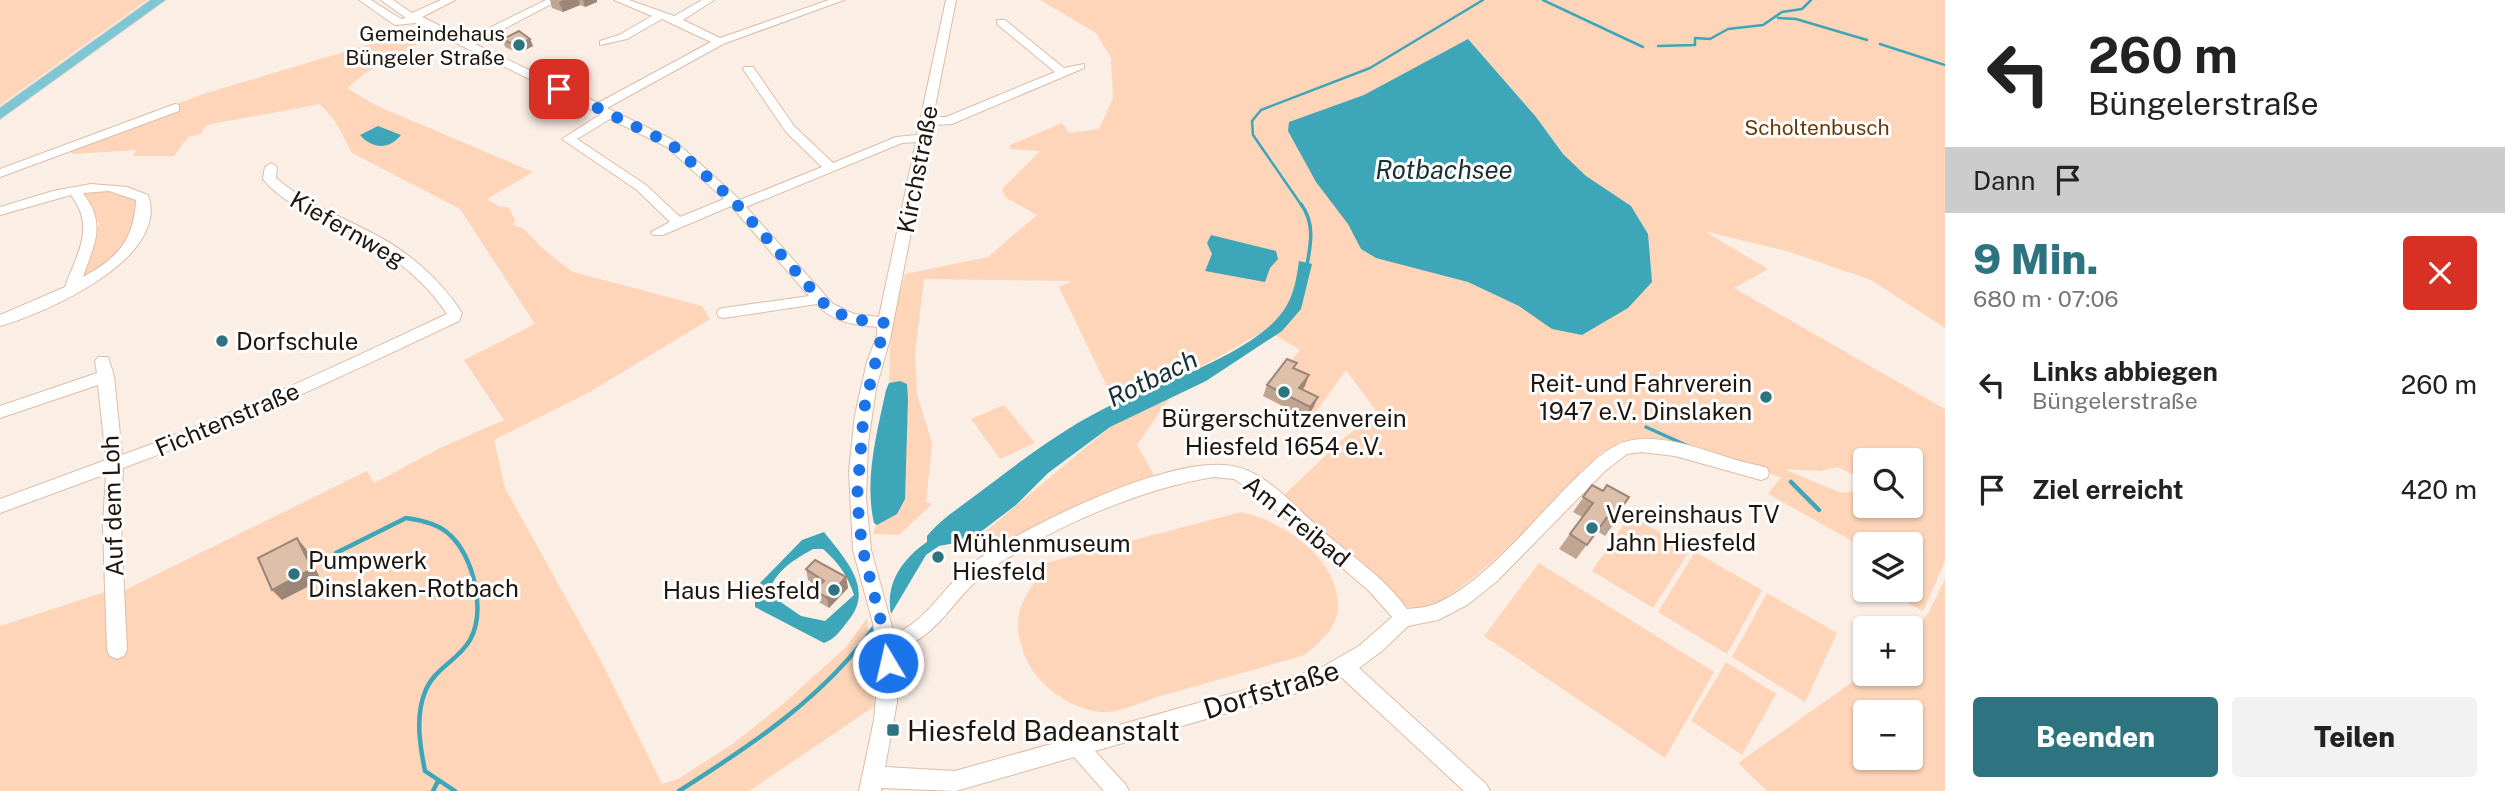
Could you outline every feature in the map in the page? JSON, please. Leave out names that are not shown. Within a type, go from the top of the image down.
[{"type":"main road","points":[[0,115],[159,0]]},
{"type":"street","points":[[365,0],[399,23],[450,0]]},
{"type":"street","points":[[386,0],[415,18],[671,144],[735,202],[819,299],[839,314],[884,331]]},
{"type":"street","points":[[468,43],[554,0]]},
{"type":"street","points":[[619,0],[675,20],[719,42]]},
{"type":"street","points":[[675,20],[709,0]]},
{"type":"street","points":[[679,224],[667,209],[624,173],[568,139],[604,111],[719,42],[839,0]]},
{"type":"street","name":"Kirchstraße","points":[[872,784],[889,680],[885,638],[862,547],[857,498],[863,427],[882,372],[884,331],[951,0]]},
{"type":"street","points":[[604,43],[624,37],[661,15]]},
{"type":"street","points":[[1001,22],[1063,73]]},
{"type":"street","points":[[926,121],[948,121],[1080,66]]},
{"type":"street","points":[[749,69],[790,129],[831,167]]},
{"type":"street","points":[[0,173],[175,108]]},
{"type":"street","points":[[658,232],[900,140],[922,138]]},
{"type":"street","name":"Kiefernweg","points":[[271,167],[269,179],[290,199],[374,240],[420,272],[455,313],[450,320]]},
{"type":"street","points":[[0,211],[75,191],[117,188],[134,192],[143,198],[145,213],[124,257],[108,270],[0,321]]},
{"type":"street","points":[[72,288],[92,234],[92,217],[75,191]]},
{"type":"street","points":[[724,313],[819,299]]},
{"type":"street","name":"Fichtenstraße","points":[[0,506],[115,465],[318,381],[450,320]]},
{"type":"street","name":"Auf dem Loh","points":[[0,412],[104,368],[107,417],[115,465],[112,526],[117,650]]},
{"type":"street","points":[[1403,618],[1422,618],[1439,611],[1482,583],[1623,448],[1660,447],[1729,468],[1761,473]]},
{"type":"street","name":"Am Freibad","points":[[885,638],[908,640],[925,628],[949,595],[980,567],[1062,523],[1130,492],[1203,469],[1224,470],[1247,478],[1379,589],[1403,618]]},
{"type":"street","name":"Dorfstraße","points":[[872,784],[955,781],[1345,668],[1382,642],[1403,618]]},
{"type":"street","points":[[1345,668],[1479,791]]},
{"type":"street","points":[[1077,746],[1118,791]]},
{"type":"green space","points":[[0,0],[147,0],[0,105]]},
{"type":"green space","name":"Scholtenbusch","points":[[1040,0],[1945,0],[1945,328],[1871,280],[1790,252],[1704,231],[1768,269],[1734,288],[1945,409],[1945,561],[1923,611],[1906,602],[1923,602],[1923,532],[1853,532],[1853,541],[1768,494],[1781,477],[1641,439],[1620,442],[1601,453],[1492,562],[1417,615],[1280,499],[1344,438],[1377,412],[1346,370],[1310,420],[1263,396],[1300,350],[1266,330],[1199,368],[1115,403],[1059,287],[1072,281],[924,279],[915,353],[917,394],[932,443],[926,502],[932,504],[899,535],[873,534],[908,416],[907,385],[900,381],[889,383],[891,324],[905,274],[988,257],[1037,215],[1005,197],[1002,189],[1040,151],[1010,149],[1010,145],[1062,123],[1069,133],[1099,129],[1113,98],[1111,58],[1096,33]]},
{"type":"green space","points":[[415,31],[426,39],[364,74],[347,88],[375,105],[533,172],[487,199],[500,207],[508,207],[515,220],[513,225],[524,229],[544,250],[573,272],[702,306],[710,319],[588,393],[494,440],[505,488],[603,665],[662,784],[678,779],[734,743],[783,704],[846,647],[867,618],[875,706],[749,791],[0,791],[0,626],[108,591],[107,602],[125,598],[125,590],[367,471],[374,483],[440,448],[504,420],[464,360],[535,324],[460,209],[352,153],[335,121],[320,104],[206,125],[201,134],[188,137],[174,156],[133,156],[136,150],[73,154],[70,151],[37,163],[35,157],[203,94]]},
{"type":"green space","points":[[105,189],[139,200],[127,246],[85,279],[78,276],[99,223],[95,221],[84,194]]},
{"type":"green space","points":[[1171,396],[1137,445],[1154,475],[993,546],[980,536],[1110,427]]},
{"type":"green space","points":[[1004,405],[1035,443],[1000,459],[971,419]]},
{"type":"green space","points":[[1241,512],[1290,533],[1305,544],[1329,572],[1336,589],[1338,606],[1335,621],[1305,655],[1111,712],[1092,711],[1068,702],[1047,686],[1030,667],[1021,645],[1018,617],[1020,608],[1035,582],[1031,567]]},
{"type":"green space","points":[[1630,515],[1690,550],[1653,608],[1592,571]]},
{"type":"green space","points":[[1695,552],[1762,590],[1727,654],[1658,612]]},
{"type":"green space","points":[[1539,563],[1714,672],[1665,758],[1484,636]]},
{"type":"green space","points":[[1945,579],[1945,791],[1767,791],[1738,763],[1853,682],[1853,686],[1923,686],[1923,619]]},
{"type":"green space","points":[[1767,593],[1837,633],[1805,702],[1732,657]]},
{"type":"green space","points":[[1726,662],[1776,694],[1742,755],[1691,721]]},
{"type":"water","name":"Rotbachsee","points":[[1468,39],[1536,117],[1563,154],[1586,176],[1631,206],[1648,234],[1652,282],[1628,308],[1582,335],[1552,329],[1519,306],[1468,282],[1376,258],[1361,249],[1348,224],[1316,182],[1288,131],[1289,122],[1364,95]]},
{"type":"water","points":[[378,126],[401,135],[391,143],[380,146],[370,143],[360,135]]},
{"type":"water","points":[[1211,235],[1276,251],[1278,259],[1270,268],[1265,282],[1205,271],[1212,254],[1207,243]]},
{"type":"water","points":[[1299,261],[1312,264],[1301,309],[1282,331],[1206,381],[1110,427],[1048,473],[1016,505],[970,540],[939,546],[926,555],[891,614],[891,592],[897,573],[910,556],[927,542],[927,536],[952,512],[1029,455],[1082,421],[1118,402],[1213,362],[1249,342],[1273,323],[1286,307],[1296,282]]},
{"type":"water","points":[[900,381],[907,384],[908,400],[905,499],[897,514],[877,525],[874,523],[870,490],[873,456],[886,390],[889,383]]},
{"type":"water","points":[[824,532],[848,564],[858,586],[856,609],[838,634],[824,643],[755,607],[755,591],[758,585],[802,540]],"holes":[[[813,549],[823,549],[842,570],[854,595],[825,621],[801,616],[769,594],[775,579],[786,567]]]},
{"type":"building","points":[[519,31],[530,39],[516,46],[503,39]]},
{"type":"building","points":[[1287,359],[1297,363],[1293,368],[1309,375],[1299,388],[1318,397],[1310,407],[1267,385]]},
{"type":"building","points":[[1592,485],[1603,491],[1607,485],[1629,497],[1616,522],[1607,517],[1587,545],[1570,534],[1593,503],[1583,497]]},
{"type":"building","points":[[297,538],[312,569],[272,590],[258,558]]},
{"type":"building","points":[[815,560],[846,577],[827,598],[815,590],[824,581],[806,569]]},
{"type":"waterway","name":"Rotbach","points":[[1302,206],[1253,135],[1252,121],[1261,110],[1370,68],[1483,0]]},
{"type":"waterway","points":[[1543,0],[1643,47]]},
{"type":"waterway","points":[[1658,46],[1695,45],[1695,38],[1710,39],[1728,29],[1763,25],[1782,12],[1802,9],[1811,0]]},
{"type":"waterway","points":[[1778,18],[1796,19],[1867,40]]},
{"type":"waterway","points":[[1880,44],[1945,65]]},
{"type":"waterway","name":"Rotbach","points":[[1301,204],[1310,226],[1311,241],[1307,265]]},
{"type":"waterway","points":[[1646,427],[1688,446]]},
{"type":"waterway","points":[[1791,482],[1819,510]]},
{"type":"waterway","name":"Rotbach","points":[[336,553],[406,518],[430,523],[446,531],[466,557],[477,600],[475,628],[465,647],[429,684],[419,721],[425,771],[455,791]]},
{"type":"waterway","name":"Rotbach","points":[[679,791],[734,756],[810,697],[855,652],[875,626]]},
{"type":"waterway","points":[[433,791],[438,781]]},
{"type":"place","name":"Gemeindehaus Büngeler Straße","points":[[519,45]]},
{"type":"place","name":"Dorfschule","points":[[222,341]]},
{"type":"place","name":"Bürgerschützenverein Hiesfeld 1654 e.V.","points":[[1284,392]]},
{"type":"place","name":"Reit- und Fahrverein 1947 e.V. Dinslaken","points":[[1766,397]]},
{"type":"place","name":"Vereinshaus TV Jahn Hiesfeld","points":[[1592,528]]},
{"type":"place","name":"Mühlenmuseum Hiesfeld","points":[[938,557]]},
{"type":"place","name":"Pumpwerk Dinslaken-Rotbach","points":[[294,574]]},
{"type":"place","name":"Haus Hiesfeld","points":[[834,590]]},
{"type":"place","name":"Hiesfeld Badeanstalt","points":[[893,730]]},
{"type":"route","points":[[559,89],[671,144],[733,200],[828,308],[851,319],[885,323],[864,409],[857,498],[862,547],[887,645],[888,663]]}]
